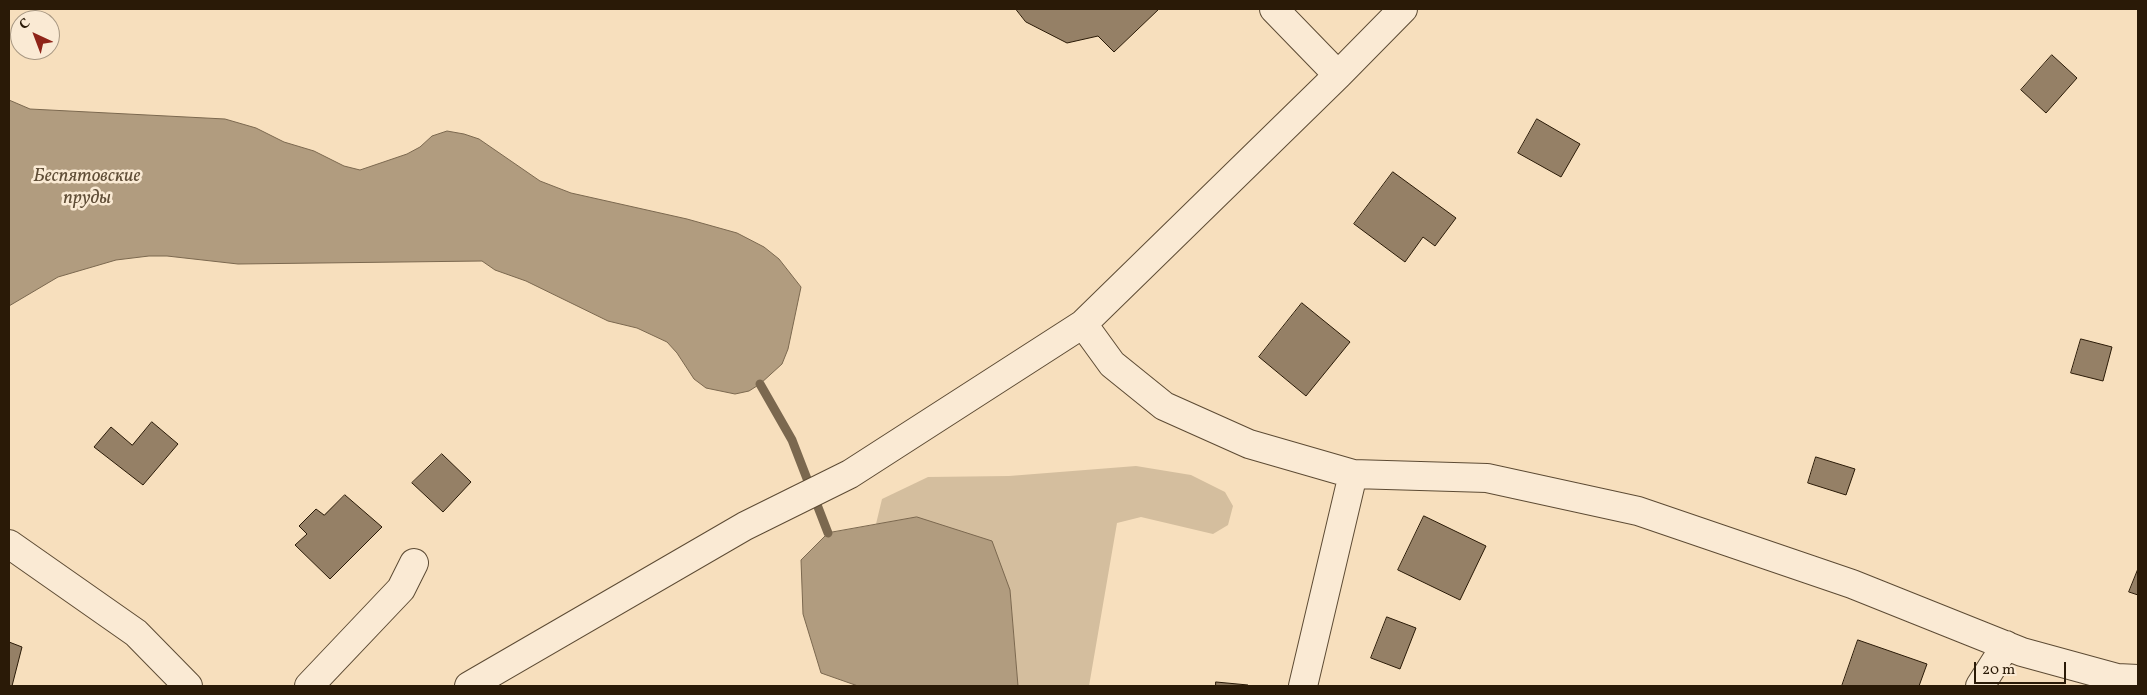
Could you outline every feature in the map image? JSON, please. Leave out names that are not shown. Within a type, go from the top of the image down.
[{"type":"street","points":[[1274,9],[1338,75]]},
{"type":"street","points":[[469,686],[744,526],[850,474],[1083,324],[1403,9]]},
{"type":"street","points":[[1083,324],[1112,364],[1164,406],[1249,444],[1354,474],[1487,478],[1638,511],[1852,584],[2022,652],[2117,678],[2138,679]]},
{"type":"street","points":[[1303,686],[1354,474]]},
{"type":"street","points":[[9,544],[136,633],[188,686]]},
{"type":"street","points":[[309,686],[401,589],[414,563]]},
{"type":"street","points":[[1980,686],[2006,646]]},
{"type":"shaded area","points":[[1136,466],[1191,475],[1225,492],[1233,506],[1228,525],[1213,534],[1141,517],[1117,523],[1089,686],[1018,686],[1010,590],[876,524],[882,499],[928,477],[1009,476]]},
{"type":"water","name":"Беспятовские пруды","points":[[9,100],[30,109],[225,119],[256,128],[284,142],[314,151],[344,166],[360,170],[407,154],[420,147],[432,136],[447,131],[464,134],[479,139],[540,181],[571,193],[687,219],[737,233],[764,247],[779,259],[801,287],[788,349],[782,364],[760,384],[749,391],[735,394],[706,388],[694,379],[677,353],[667,342],[637,328],[608,321],[526,281],[495,270],[482,261],[238,264],[167,256],[149,256],[116,260],[58,277],[9,306]]},
{"type":"water","points":[[917,517],[992,541],[1010,590],[1018,686],[858,686],[821,673],[803,614],[801,560],[828,533]]},
{"type":"building","points":[[1016,9],[1159,9],[1114,52],[1098,36],[1067,43],[1026,22]]},
{"type":"building","points":[[2052,55],[2077,78],[2046,113],[2021,90]]},
{"type":"building","points":[[1537,119],[1580,144],[1561,177],[1518,153]]},
{"type":"building","points":[[1393,172],[1456,218],[1435,246],[1423,237],[1405,262],[1354,224]]},
{"type":"building","points":[[1302,303],[1350,342],[1306,396],[1259,357]]},
{"type":"building","points":[[2081,339],[2112,347],[2103,381],[2071,373]]},
{"type":"building","points":[[152,422],[178,444],[143,485],[94,447],[111,427],[132,445]]},
{"type":"building","points":[[442,454],[471,482],[443,512],[412,483]]},
{"type":"building","points":[[1816,457],[1855,469],[1846,495],[1808,483]]},
{"type":"building","points":[[345,495],[382,527],[330,579],[295,545],[307,534],[299,526],[316,509],[324,515]]},
{"type":"building","points":[[1424,516],[1486,546],[1460,600],[1398,570]]},
{"type":"building","points":[[2138,569],[2138,595],[2129,592]]},
{"type":"building","points":[[1387,617],[1416,628],[1400,669],[1371,658]]},
{"type":"building","points":[[1858,640],[1927,664],[1919,686],[1842,686]]},
{"type":"building","points":[[9,642],[22,647],[12,686],[9,686]]},
{"type":"building","points":[[1216,682],[1248,685],[1248,686],[1216,686]]},
{"type":"waterway","points":[[760,384],[792,440],[828,533]]}]
